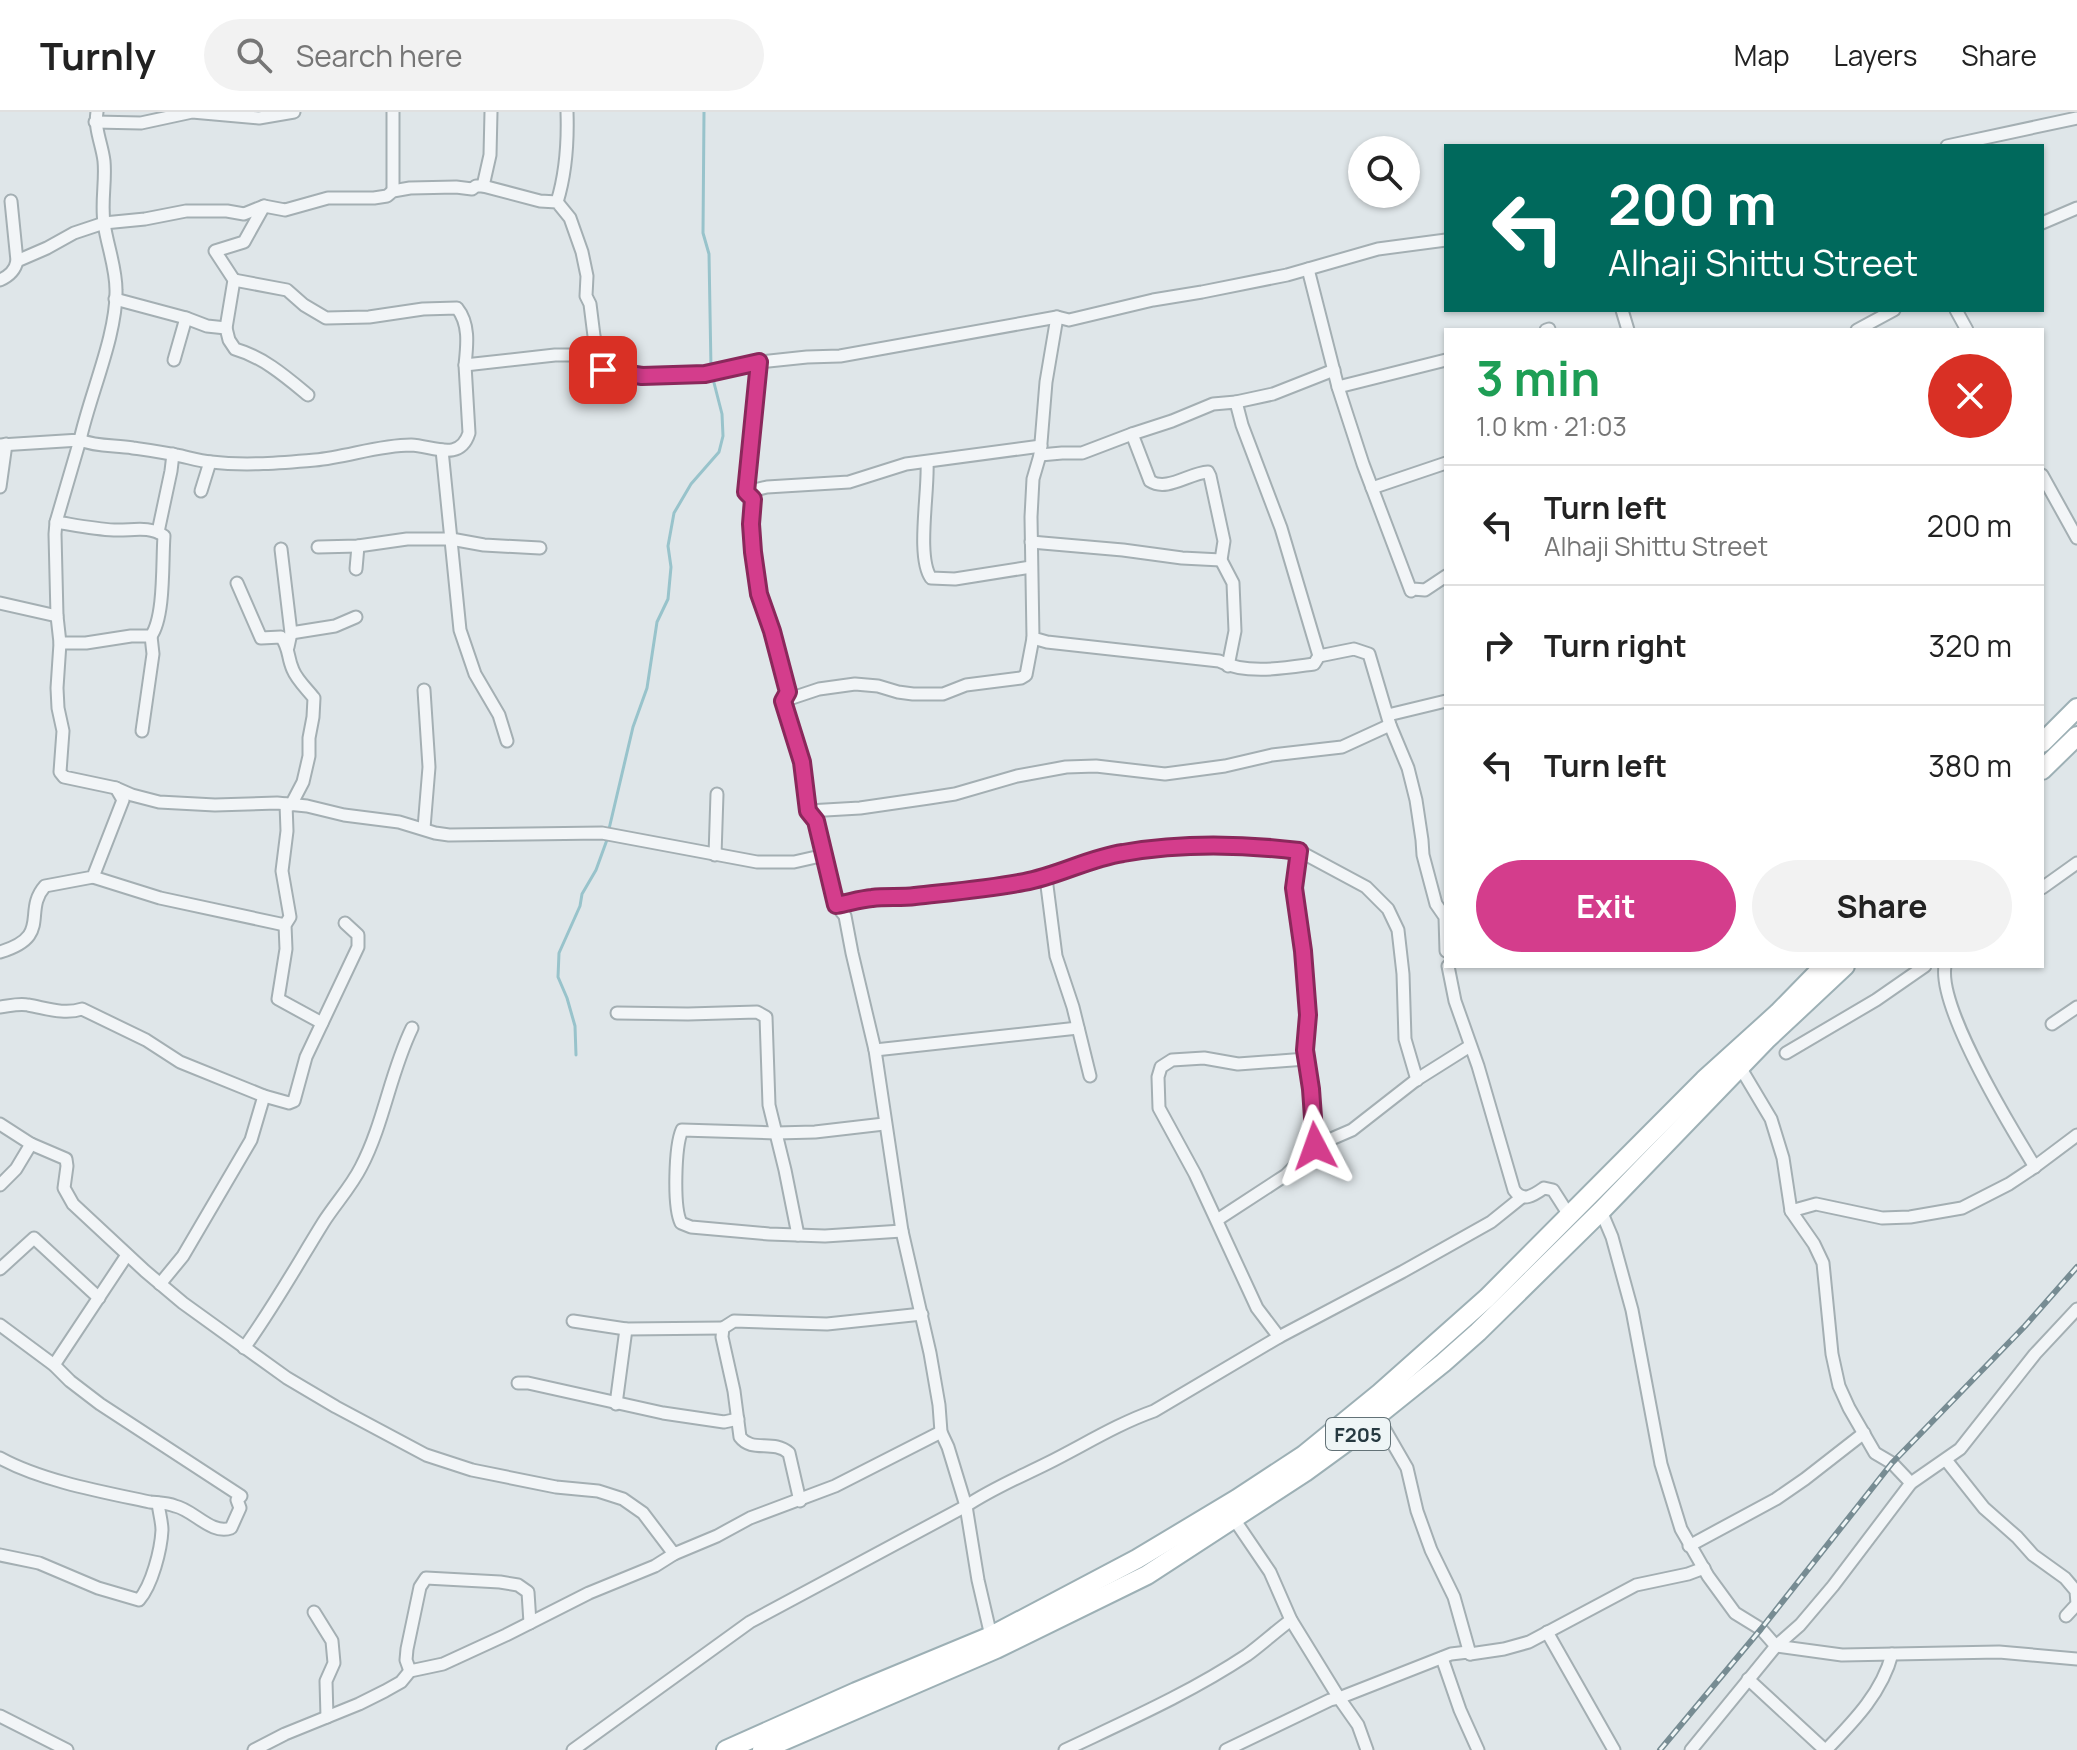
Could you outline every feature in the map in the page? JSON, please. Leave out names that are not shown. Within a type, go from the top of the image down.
[{"type":"main road","points":[[2044,741],[2077,708]]},
{"type":"main road","points":[[2044,768],[2077,736]]},
{"type":"main road","name":"F205","points":[[726,1750],[1142,1567],[1304,1455],[1380,1393],[1487,1298],[1704,1080],[1822,968]]},
{"type":"main road","name":"F205","points":[[762,1750],[996,1649],[1234,1519],[1305,1472],[1364,1429],[1478,1332],[1601,1211],[1766,1040],[1843,968]]},
{"type":"street","points":[[294,112],[259,118],[192,112],[141,123],[96,117],[104,159],[104,223],[114,272],[115,299],[104,355],[56,522],[60,643],[57,688],[63,731],[60,772],[64,777],[116,788],[159,802],[288,804],[449,835],[602,833],[757,862],[794,862],[825,855]]},
{"type":"street","points":[[393,112],[393,191]]},
{"type":"street","points":[[483,186],[490,155],[491,112]]},
{"type":"street","points":[[557,202],[568,139],[567,112]]},
{"type":"street","points":[[1956,144],[2077,118]]},
{"type":"street","points":[[17,261],[74,233],[104,223],[186,211],[244,214],[264,206],[285,210],[328,198],[374,198],[410,188],[472,189],[483,186],[540,201],[557,202],[570,218],[582,252],[587,276],[586,296],[603,370],[642,376],[705,374],[759,362],[840,356],[1057,317],[1069,320],[1308,269],[1378,249],[1444,240]]},
{"type":"street","points":[[0,288],[17,261],[11,201]]},
{"type":"street","points":[[264,206],[244,242],[215,251],[234,280],[226,328],[235,349],[252,354],[308,395]]},
{"type":"street","points":[[2044,222],[2077,208]]},
{"type":"street","points":[[1308,269],[1338,387],[1411,591],[1425,590],[1444,577]]},
{"type":"street","points":[[0,487],[3,444],[80,440],[94,445],[123,446],[210,462],[280,463],[412,445],[442,450],[463,447],[466,443],[469,433],[465,365],[467,341],[464,319],[457,308],[326,318],[287,290],[234,280]]},
{"type":"street","points":[[115,299],[207,326],[226,328]]},
{"type":"street","points":[[1861,328],[1890,312]]},
{"type":"street","points":[[783,701],[819,689],[855,684],[913,694],[943,694],[966,685],[1026,675],[1033,638],[1033,479],[1040,450],[1046,382],[1057,317]]},
{"type":"street","points":[[174,360],[186,318]]},
{"type":"street","points":[[465,365],[555,355],[599,355]]},
{"type":"street","points":[[1338,387],[1444,360]]},
{"type":"street","points":[[746,492],[759,362]]},
{"type":"street","points":[[746,492],[782,486],[849,482],[906,464],[974,453],[1040,450],[1082,453],[1213,404],[1273,394],[1334,370]]},
{"type":"street","points":[[1236,402],[1281,528],[1319,656]]},
{"type":"street","points":[[1132,434],[1150,481],[1156,485],[1166,485],[1208,472],[1224,541],[1221,560],[1233,583],[1235,631],[1228,666]]},
{"type":"street","points":[[442,450],[460,630],[475,674],[499,715],[507,741]]},
{"type":"street","points":[[158,532],[173,454]]},
{"type":"street","points":[[201,491],[210,462]]},
{"type":"street","points":[[927,462],[925,553],[927,572],[931,578],[955,579],[1031,567]]},
{"type":"street","points":[[1372,488],[1444,464]]},
{"type":"street","points":[[2044,479],[2077,538]]},
{"type":"street","points":[[746,492],[753,499],[751,524],[759,594],[788,692],[783,701],[802,762],[808,811],[816,821],[836,905],[845,916],[875,1050],[902,1231],[922,1314],[941,1432],[966,1506],[991,1636]]},
{"type":"street","points":[[56,522],[116,531],[144,529],[164,536],[161,604],[158,623],[151,636],[153,654],[142,731]]},
{"type":"street","points":[[318,547],[358,546],[407,539],[451,539],[484,545],[540,548]]},
{"type":"street","points":[[1031,542],[1221,560]]},
{"type":"street","points":[[356,569],[358,546]]},
{"type":"street","points":[[281,549],[291,633],[288,647],[291,666],[314,698],[309,756],[303,782],[288,804],[282,871],[290,917],[285,925],[286,949],[278,999],[322,1023]]},
{"type":"street","points":[[237,583],[261,638],[281,637],[288,647]]},
{"type":"street","points":[[0,603],[57,616]]},
{"type":"street","points":[[291,633],[335,626],[356,617]]},
{"type":"street","points":[[60,643],[151,636]]},
{"type":"street","points":[[1033,638],[1219,661],[1228,666],[1247,668],[1283,669],[1314,664],[1319,656],[1354,649],[1369,654],[1389,720],[1408,768],[1416,800],[1423,855],[1436,904],[1444,915]]},
{"type":"street","points":[[424,690],[429,767],[424,828]]},
{"type":"street","points":[[808,811],[860,808],[955,794],[1017,776],[1066,767],[1096,766],[1165,774],[1225,766],[1272,755],[1342,747],[1389,720],[1444,702]]},
{"type":"street","points":[[93,877],[123,800],[116,788]]},
{"type":"street","points":[[715,855],[717,794]]},
{"type":"street","points":[[836,905],[871,898],[996,887],[1046,878],[1083,864],[1134,851],[1220,846],[1299,851],[1366,887],[1388,909],[1398,930],[1405,1039],[1417,1080]]},
{"type":"street","points":[[1299,851],[1294,888],[1303,951],[1308,1015],[1306,1059],[1315,1146]]},
{"type":"street","points":[[2044,887],[2077,863]]},
{"type":"street","points":[[0,952],[21,944],[31,933],[39,893],[45,886],[93,877],[160,898],[285,925]]},
{"type":"street","points":[[1046,878],[1056,956],[1073,1007],[1090,1076]]},
{"type":"street","points":[[0,1007],[24,1004],[52,1010],[82,1009],[146,1040],[180,1062],[289,1103],[294,1101],[300,1073],[358,947],[358,935],[345,923]]},
{"type":"street","points":[[1448,968],[1455,1001],[1478,1066],[1514,1190],[1522,1197]]},
{"type":"street","points":[[1786,1053],[1876,1000],[1922,968]]},
{"type":"street","points":[[1945,968],[1946,990],[1960,1029],[2007,1121],[2035,1167]]},
{"type":"street","points":[[2052,1024],[2077,1007]]},
{"type":"street","points":[[617,1013],[757,1012],[766,1017],[769,1105],[798,1235]]},
{"type":"street","points":[[244,1348],[361,1168],[412,1028]]},
{"type":"street","points":[[875,1050],[1078,1028]]},
{"type":"street","points":[[1217,1220],[1286,1175],[1315,1146],[1352,1130],[1417,1080],[1470,1046]]},
{"type":"street","points":[[1279,1337],[1257,1308],[1191,1166],[1159,1108],[1158,1077],[1161,1067],[1172,1060],[1204,1058],[1238,1064],[1306,1059]]},
{"type":"street","points":[[1740,1067],[1771,1119],[1783,1158],[1791,1211],[1823,1263],[1832,1354],[1849,1408],[1875,1453],[1892,1463],[1911,1483]]},
{"type":"street","points":[[160,1284],[183,1256],[251,1140],[264,1096]]},
{"type":"street","points":[[0,1124],[31,1144],[66,1159],[64,1188],[73,1204],[183,1303],[287,1378],[426,1455],[472,1470],[556,1487],[598,1491],[623,1499],[643,1513],[674,1554]]},
{"type":"street","points":[[884,1124],[815,1132],[682,1130],[679,1135],[676,1215],[681,1223],[691,1227],[798,1235],[902,1231]]},
{"type":"street","points":[[1791,1211],[1816,1204],[1882,1218],[1910,1217],[1962,1208],[2009,1184],[2077,1135]]},
{"type":"street","points":[[0,1185],[16,1169],[31,1144]]},
{"type":"street","points":[[573,1750],[750,1622],[966,1506],[991,1489],[1154,1411],[1279,1337],[1491,1222],[1522,1197],[1531,1197],[1544,1188],[1553,1190],[1569,1215]]},
{"type":"street","points":[[1601,1211],[1612,1237],[1632,1310],[1661,1464],[1681,1529],[1689,1546],[1735,1613],[1761,1629],[1776,1646],[1842,1655],[1999,1652],[2077,1659]]},
{"type":"street","points":[[0,1269],[34,1238],[99,1298]]},
{"type":"street","points":[[54,1365],[127,1255]]},
{"type":"street","points":[[1691,1750],[1776,1646],[1800,1625],[1833,1586],[1911,1483],[1960,1449],[2035,1354],[2077,1309]]},
{"type":"street","points":[[573,1321],[626,1329],[723,1328],[734,1321],[827,1324],[922,1314]]},
{"type":"street","points":[[0,1325],[100,1404],[241,1496],[237,1500],[240,1508],[231,1528],[223,1531],[179,1506],[70,1484],[28,1471],[0,1458]]},
{"type":"street","points":[[723,1328],[722,1337],[742,1442],[777,1445],[789,1453],[800,1501]]},
{"type":"street","points":[[616,1404],[626,1329]]},
{"type":"street","points":[[518,1383],[616,1404],[724,1422],[738,1419]]},
{"type":"street","points":[[1377,1416],[1407,1468],[1417,1511],[1431,1550],[1454,1597],[1470,1654]]},
{"type":"street","points":[[254,1750],[385,1691],[401,1682],[410,1671],[443,1664],[589,1593],[655,1566],[750,1518],[835,1486],[941,1432]]},
{"type":"street","points":[[1689,1546],[1776,1499],[1864,1433]]},
{"type":"street","points":[[1946,1460],[1984,1508],[2076,1591],[2077,1604],[2066,1616]]},
{"type":"street","points":[[0,1555],[39,1563],[98,1588],[139,1600],[148,1587],[162,1530],[158,1503]]},
{"type":"street","points":[[1234,1519],[1270,1572],[1291,1620],[1358,1725],[1367,1750]]},
{"type":"street","points":[[1228,1749],[1330,1700],[1459,1653],[1504,1649],[1529,1642],[1636,1585],[1704,1568]]},
{"type":"street","points":[[410,1671],[406,1660],[407,1649],[420,1587],[426,1578],[518,1585],[528,1592],[530,1623]]},
{"type":"street","points":[[314,1612],[332,1641],[334,1663],[326,1681],[327,1717]]},
{"type":"street","points":[[1065,1750],[1156,1706],[1215,1673],[1247,1654],[1291,1620]]},
{"type":"street","points":[[1547,1632],[1614,1750]]},
{"type":"street","points":[[1748,1679],[1826,1750],[1871,1699],[1892,1654]]},
{"type":"street","points":[[1442,1658],[1478,1750]]},
{"type":"street","points":[[0,1716],[67,1750]]},
{"type":"waterway","points":[[704,112],[703,233],[709,254],[711,368]]},
{"type":"waterway","points":[[609,829],[633,727],[647,688],[657,622],[668,599],[671,567],[668,546],[674,513],[691,484],[719,452],[723,436],[722,414],[712,375]]},
{"type":"waterway","points":[[576,1055],[575,1026],[558,977],[559,953],[608,837]]},
{"type":"railway","points":[[1660,1750],[1761,1629],[1892,1463],[2025,1326],[2077,1267]]},
{"type":"route","points":[[603,370],[642,376],[705,374],[759,362],[746,492],[753,499],[753,552],[759,594],[788,692],[783,701],[802,762],[808,811],[816,821],[836,905],[871,898],[1025,882],[1121,853],[1220,846],[1299,851],[1294,888],[1303,951],[1308,1015],[1305,1050],[1315,1146]]}]
